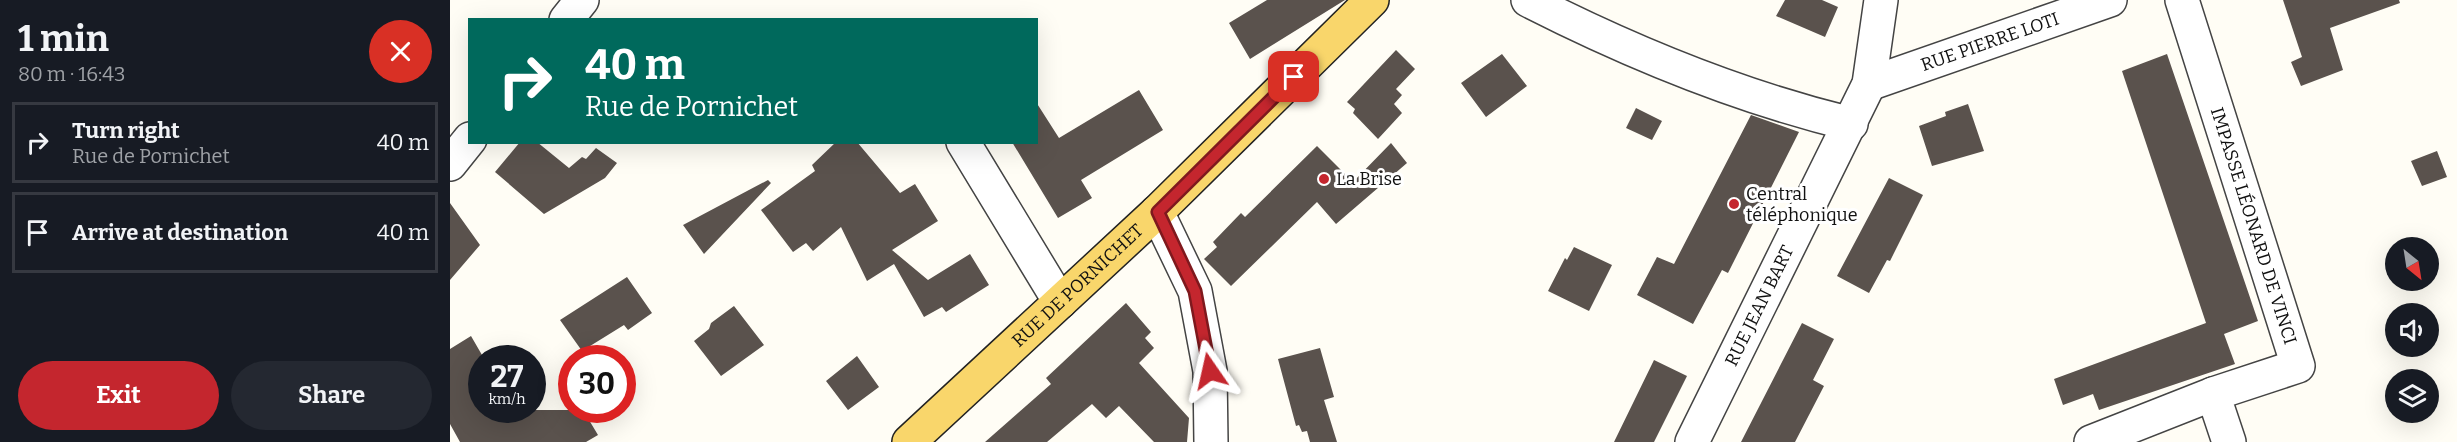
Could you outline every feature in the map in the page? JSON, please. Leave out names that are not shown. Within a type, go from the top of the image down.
[{"type":"main road","name":"RUE DE PORNICHET","points":[[909,442],[1158,212],[1372,0]]},
{"type":"street","points":[[568,18],[582,0]]},
{"type":"street","points":[[1528,0],[1578,26],[1712,81],[1851,124]]},
{"type":"street","name":"RUE JEAN BART","points":[[1692,442],[1869,84],[1881,0]]},
{"type":"street","name":"RUE PIERRE LOTI","points":[[1869,84],[2110,0]]},
{"type":"street","name":"IMPASSE LÉONARD DE VINCI","points":[[2091,442],[2212,394],[2298,366],[2182,0]]},
{"type":"street","points":[[450,164],[468,142]]},
{"type":"street","points":[[964,144],[1060,302]]},
{"type":"street","points":[[1158,212],[1195,291],[1210,371],[1211,442]]},
{"type":"street","points":[[2212,394],[2229,442]]},
{"type":"building","points":[[1267,0],[1345,0],[1250,59],[1229,23]]},
{"type":"building","points":[[1785,0],[1822,0],[1838,7],[1825,37],[1776,16]]},
{"type":"building","points":[[2283,0],[2399,0],[2400,3],[2330,28],[2343,70],[2301,86],[2291,62],[2302,57]]},
{"type":"building","points":[[1396,50],[1415,69],[1396,89],[1402,95],[1394,104],[1402,113],[1378,139],[1353,113],[1355,109],[1347,102]]},
{"type":"building","points":[[1502,54],[1527,86],[1486,117],[1461,83]]},
{"type":"building","points":[[2167,54],[2258,321],[2224,334],[2235,364],[2099,410],[2093,394],[2063,405],[2054,379],[2206,323],[2122,71]]},
{"type":"building","points":[[1139,90],[1163,130],[1081,180],[1092,198],[1058,218],[1013,144],[1038,144],[1038,105],[1059,138]]},
{"type":"building","points":[[1968,104],[1984,151],[1932,166],[1919,126],[1946,116],[1945,112]]},
{"type":"building","points":[[1636,108],[1662,121],[1652,140],[1626,128]]},
{"type":"building","name":"Central téléphonique","points":[[1751,115],[1799,132],[1728,273],[1722,270],[1693,324],[1637,295],[1657,257],[1674,264]]},
{"type":"building","points":[[1391,143],[1407,163],[1336,224],[1317,202],[1231,286],[1204,259],[1217,247],[1213,242],[1241,213],[1245,217],[1317,146],[1353,182]]},
{"type":"building","points":[[518,144],[539,144],[569,168],[582,157],[586,159],[596,148],[617,163],[605,178],[544,214],[495,172]]},
{"type":"building","points":[[834,144],[859,144],[900,193],[915,184],[938,221],[892,250],[928,280],[970,254],[989,285],[946,312],[942,307],[924,317],[894,264],[867,281],[841,227],[813,251],[806,243],[793,252],[761,210],[815,171],[812,165]]},
{"type":"building","points":[[2437,151],[2447,177],[2422,186],[2411,161]]},
{"type":"building","points":[[1889,178],[1923,195],[1890,261],[1887,260],[1869,293],[1837,276]]},
{"type":"building","points":[[768,180],[771,183],[704,254],[683,225]]},
{"type":"building","points":[[450,203],[480,245],[450,280]]},
{"type":"building","points":[[1574,247],[1612,265],[1589,311],[1548,291],[1565,258],[1567,260]]},
{"type":"building","points":[[627,277],[652,313],[628,330],[624,325],[592,345],[578,345],[560,320]]},
{"type":"building","points":[[1126,303],[1151,332],[1145,338],[1154,348],[1139,363],[1189,418],[1187,442],[1154,442],[1119,406],[1106,418],[1092,404],[1047,442],[985,442],[1051,384],[1046,378]]},
{"type":"building","points":[[734,306],[764,345],[721,376],[694,341],[709,329],[711,323]]},
{"type":"building","points":[[1802,323],[1834,339],[1813,380],[1824,386],[1795,442],[1741,442]]},
{"type":"building","points":[[471,336],[476,345],[468,345],[468,423],[546,423],[546,410],[558,410],[558,423],[591,423],[598,435],[586,442],[460,442],[450,424],[450,349]]},
{"type":"building","points":[[1320,348],[1334,397],[1324,400],[1337,442],[1310,442],[1307,431],[1302,432],[1299,425],[1296,426],[1278,359]]},
{"type":"building","points":[[857,356],[879,387],[848,410],[826,381]]},
{"type":"building","points":[[1654,360],[1687,376],[1654,442],[1614,442]]},
{"type":"place","name":"La Brise","points":[[1324,179]]},
{"type":"place","name":"Central téléphonique","points":[[1734,204]]},
{"type":"route","points":[[1210,371],[1195,291],[1158,212],[1294,77]]}]
